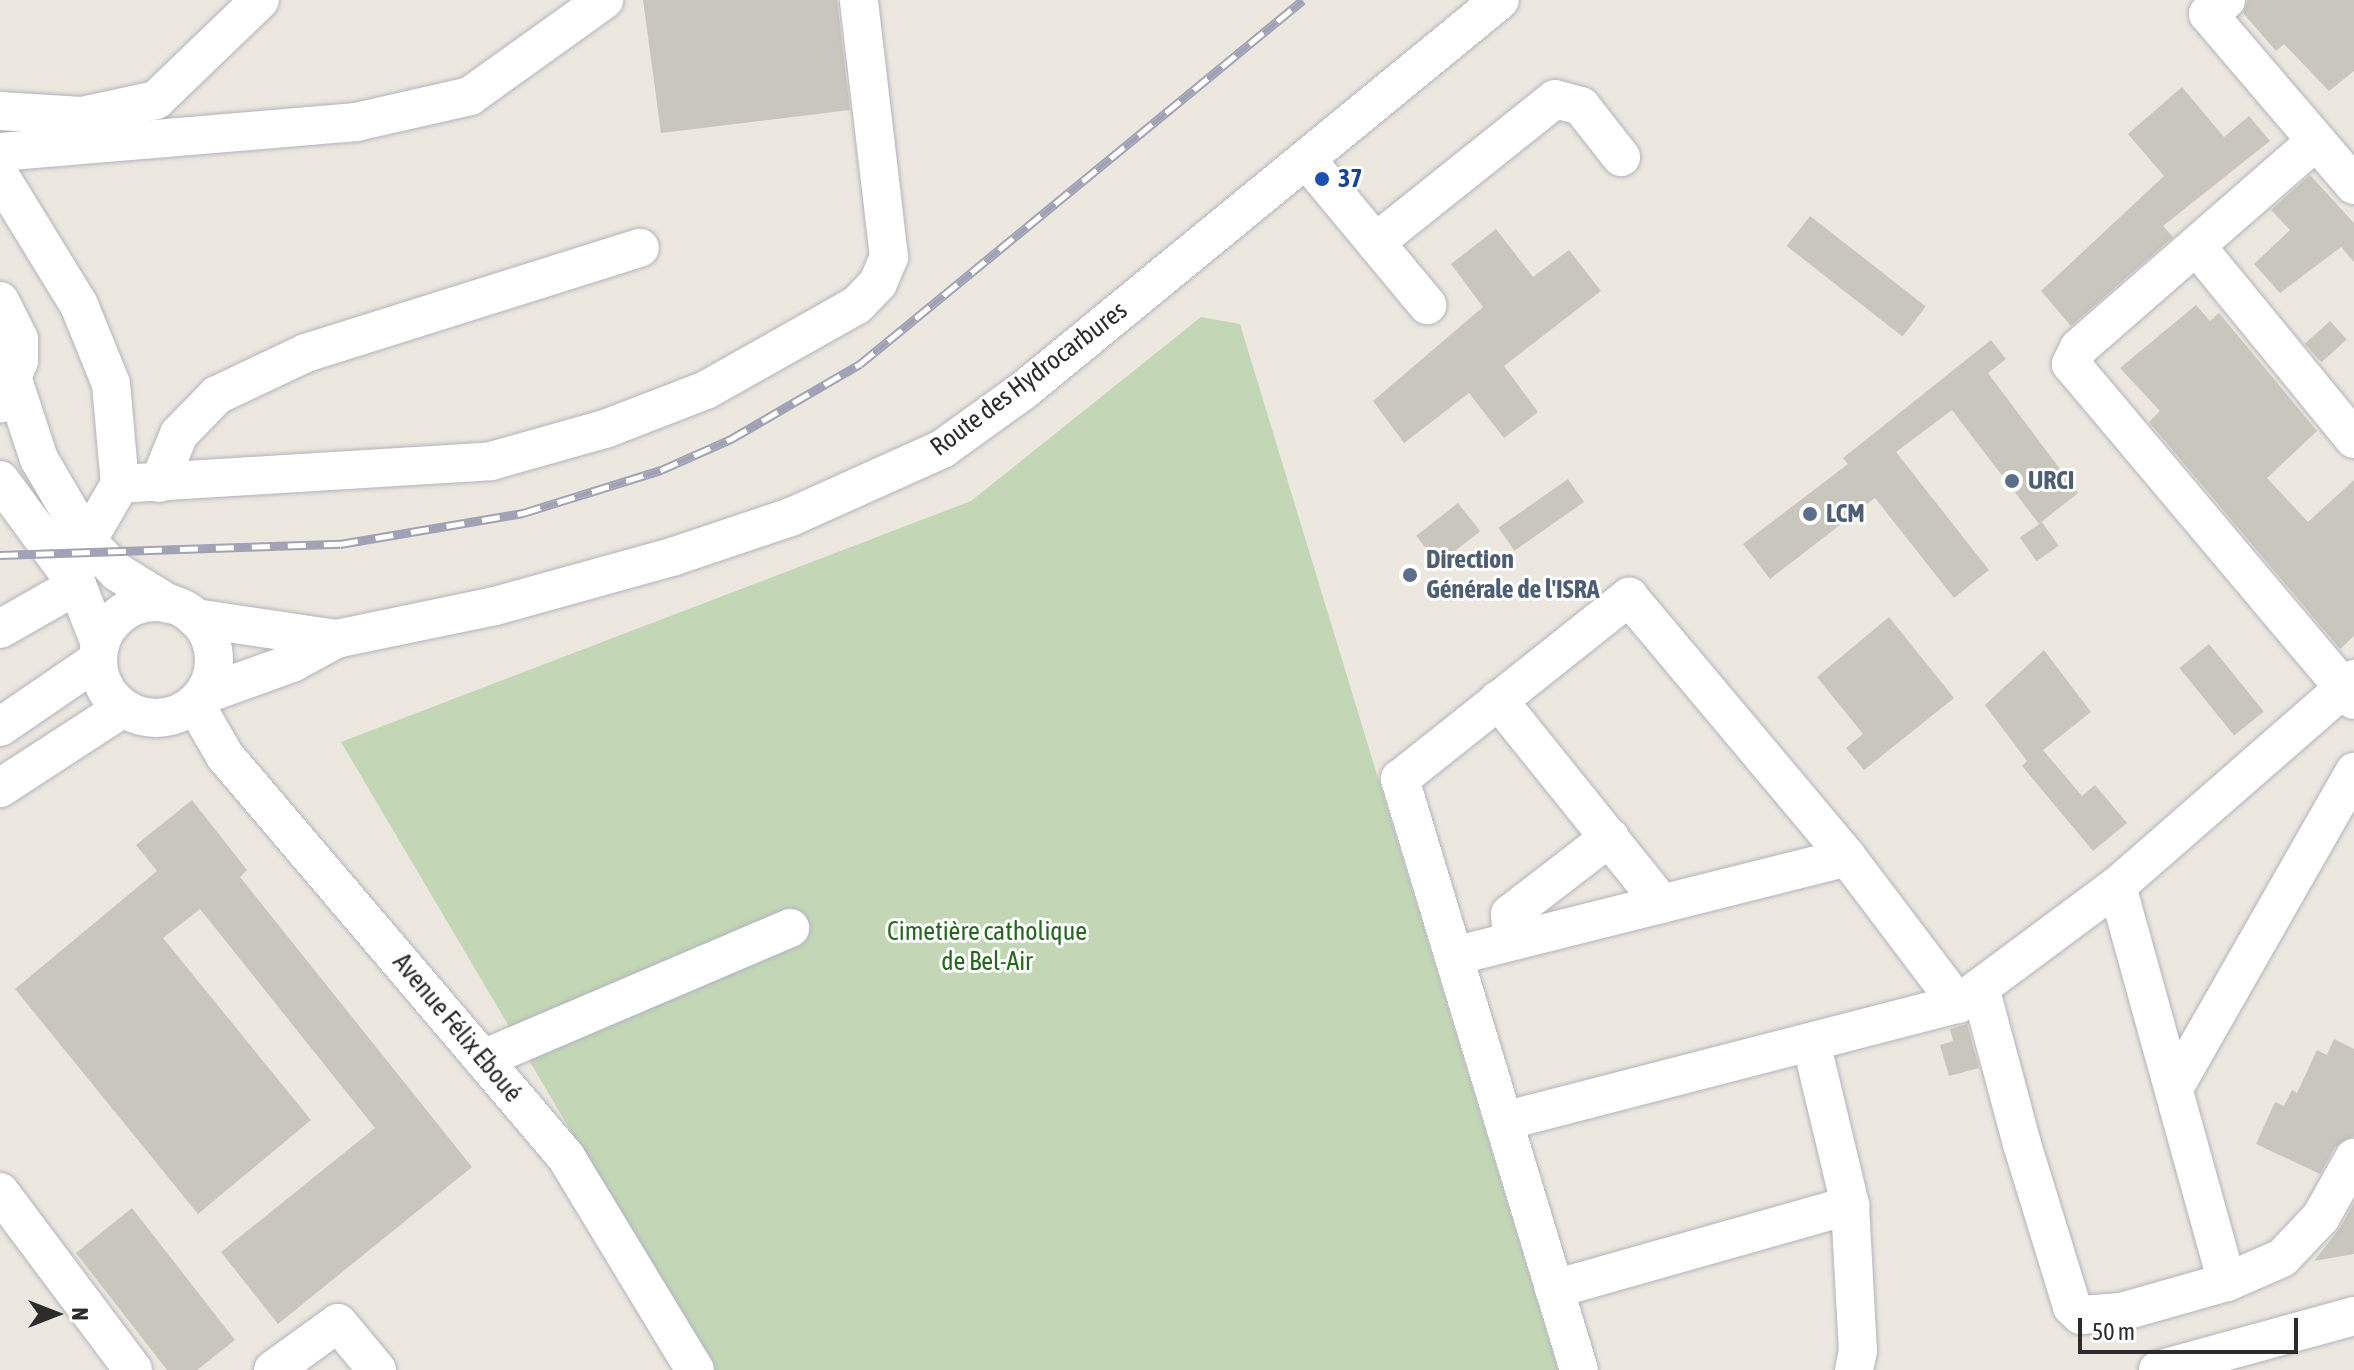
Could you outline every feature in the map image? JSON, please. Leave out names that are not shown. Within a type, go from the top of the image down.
[{"type":"street","points":[[0,111],[82,116],[156,100],[260,0]]},
{"type":"street","points":[[0,152],[356,122],[470,96],[604,0]]},
{"type":"street","points":[[120,484],[491,461],[605,429],[706,390],[857,305],[878,283],[889,257],[859,0]]},
{"type":"street","name":"Route des Hydrocarbures","points":[[199,699],[292,663],[336,639],[495,606],[672,557],[791,517],[942,449],[1500,0]]},
{"type":"street","points":[[2226,0],[2208,14],[2354,185]]},
{"type":"street","points":[[1376,242],[1555,99],[1581,106],[1621,157]]},
{"type":"street","points":[[1504,1121],[1811,1042],[1970,997],[2117,886],[2350,690],[2073,370],[2072,357],[2316,141]]},
{"type":"street","points":[[1306,159],[1427,305]]},
{"type":"street","points":[[0,176],[79,305],[111,384],[120,484],[87,541]]},
{"type":"street","points":[[2197,247],[2354,439]]},
{"type":"street","points":[[159,483],[179,434],[217,395],[306,353],[640,248]]},
{"type":"street","points":[[0,301],[19,339],[7,394],[39,459],[87,541],[117,572],[182,611],[212,646],[211,679],[199,699],[159,719],[123,708],[109,695],[99,652],[77,585],[0,480]]},
{"type":"street","points":[[0,629],[77,585]]},
{"type":"street","points":[[1579,1370],[1400,779],[1629,597],[1847,857],[1970,997],[2072,1307],[2093,1317],[2227,1282],[2282,1258],[2321,1217],[2354,1158]]},
{"type":"street","points":[[0,727],[99,652],[120,615],[143,604],[182,611]]},
{"type":"street","name":"Route des Hydrocarbures","points":[[182,611],[336,639]]},
{"type":"street","name":"Avenue Félix Eboué","points":[[199,699],[225,756],[566,1157],[695,1370]]},
{"type":"street","points":[[1498,700],[1662,904]]},
{"type":"street","points":[[0,788],[123,708]]},
{"type":"street","points":[[2174,1088],[2354,772]]},
{"type":"street","points":[[1512,941],[1510,914],[1610,837]]},
{"type":"street","points":[[1454,956],[1847,857]]},
{"type":"street","points":[[2117,886],[2227,1282]]},
{"type":"street","points":[[483,1059],[790,928]]},
{"type":"street","points":[[1811,1042],[1850,1205],[1858,1351],[1854,1370]]},
{"type":"street","points":[[0,1192],[133,1370]]},
{"type":"street","points":[[1554,1289],[1850,1205]]},
{"type":"street","points":[[2158,1370],[2354,1316]]},
{"type":"street","points":[[273,1370],[338,1323],[377,1370]]},
{"type":"green space","name":"Cimetière catholique de Bel-Air","points":[[1201,317],[1240,324],[1558,1370],[712,1370],[341,742],[971,501]]},
{"type":"building","points":[[643,0],[837,0],[850,110],[661,133]]},
{"type":"building","points":[[2248,0],[2354,0],[2354,71],[2329,91],[2284,44],[2276,51],[2243,13]]},
{"type":"building","points":[[2182,87],[2224,137],[2249,116],[2270,141],[2163,226],[2173,237],[2071,326],[2041,291],[2164,176],[2128,134]]},
{"type":"building","points":[[2310,175],[2354,223],[2354,262],[2341,247],[2280,293],[2254,264],[2290,230],[2271,210]]},
{"type":"building","points":[[1810,216],[1926,307],[1902,336],[1787,246]]},
{"type":"building","points":[[1496,229],[1533,277],[1569,250],[1601,291],[1504,366],[1538,412],[1504,438],[1469,393],[1404,443],[1373,401],[1483,307],[1451,264]]},
{"type":"building","points":[[2196,305],[2210,321],[2219,313],[2317,431],[2267,478],[2308,522],[2354,480],[2354,636],[2340,649],[2149,422],[2160,411],[2120,368]]},
{"type":"building","points":[[2330,321],[2347,340],[2321,362],[2305,344]]},
{"type":"building","points":[[1991,340],[2006,359],[1988,373],[2078,493],[2039,524],[1952,410],[1896,452],[1989,570],[1954,598],[1875,498],[1770,579],[1743,544],[1848,464],[1843,458]]},
{"type":"building","points":[[1568,479],[1584,502],[1514,551],[1498,528]]},
{"type":"building","points":[[1458,503],[1480,531],[1438,564],[1416,536]]},
{"type":"building","points":[[2042,522],[2059,546],[2037,561],[2020,537]]},
{"type":"building","points":[[1889,617],[1954,698],[1864,770],[1846,748],[1863,734],[1817,677]]},
{"type":"building","points":[[2209,644],[2264,712],[2234,736],[2179,668]]},
{"type":"building","points":[[2044,650],[2091,712],[2043,750],[2082,796],[2095,785],[2127,823],[2093,851],[2022,766],[2027,761],[1985,705]]},
{"type":"building","points":[[192,800],[247,870],[240,877],[472,1167],[278,1324],[221,1252],[375,1128],[200,909],[163,938],[311,1120],[198,1214],[15,989],[157,871],[136,845]]},
{"type":"building","points":[[1967,1024],[1979,1068],[1949,1076],[1940,1045],[1953,1041],[1950,1029]]},
{"type":"building","points":[[2334,1039],[2354,1049],[2354,1136],[2335,1147],[2320,1174],[2256,1144],[2275,1102],[2284,1106],[2292,1090],[2297,1093],[2317,1050],[2327,1055]]},
{"type":"building","points":[[2354,1203],[2354,1254],[2314,1261],[2340,1228]]},
{"type":"building","points":[[132,1208],[235,1340],[197,1370],[167,1370],[76,1253]]},
{"type":"railway","points":[[0,555],[340,544],[523,513],[661,470],[731,439],[860,364],[1303,0]]},
{"type":"place","name":"37","points":[[1322,179]]},
{"type":"place","name":"URCI","points":[[2012,481]]},
{"type":"place","name":"LCM","points":[[1810,514]]},
{"type":"place","name":"Direction Générale de l'ISRA","points":[[1410,575]]}]
